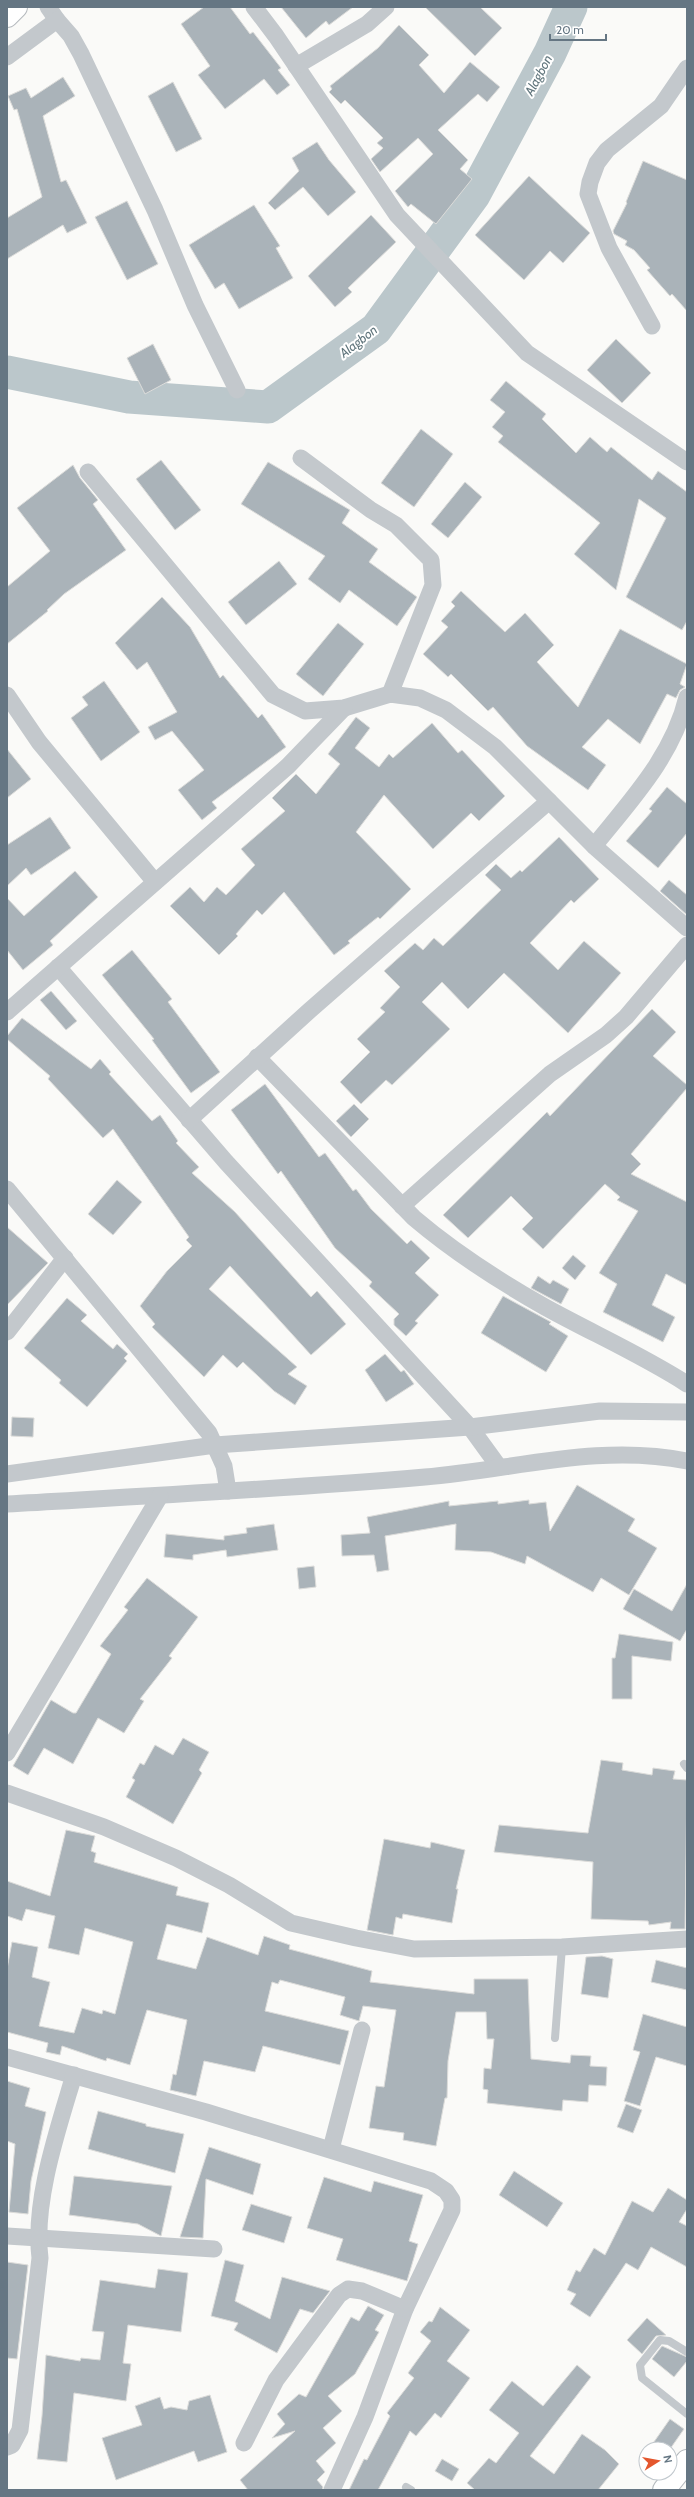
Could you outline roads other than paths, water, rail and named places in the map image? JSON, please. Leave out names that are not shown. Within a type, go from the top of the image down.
[{"type":"main road","points":[[7,16],[16,7]]},
{"type":"main road","points":[[664,2490],[687,2460]]},
{"type":"street","points":[[254,7],[397,215],[442,261],[527,353],[687,462]]},
{"type":"street","points":[[296,66],[367,24],[386,7]]},
{"type":"street","points":[[7,57],[53,14],[71,36],[155,210],[195,305],[237,390]]},
{"type":"street","points":[[652,326],[609,248],[588,194],[597,163],[607,150],[660,106],[687,68]]},
{"type":"street","points":[[301,458],[371,510],[396,525],[431,560],[433,586],[390,694]]},
{"type":"street","points":[[88,472],[274,695],[305,711],[344,708],[390,694],[420,698],[446,710],[495,747],[594,846],[687,928]]},
{"type":"street","points":[[7,695],[39,742],[155,882]]},
{"type":"street","points":[[594,846],[652,775],[677,732],[687,697]]},
{"type":"street","points":[[7,1012],[288,766],[344,708]]},
{"type":"street","points":[[189,1120],[257,1057],[549,801]]},
{"type":"street","points":[[402,1206],[550,1074],[606,1035],[626,1017],[687,945]]},
{"type":"street","points":[[58,967],[189,1120],[470,1427],[499,1467]]},
{"type":"street","points":[[257,1057],[402,1206],[442,1242],[544,1306],[667,1371],[687,1384]]},
{"type":"street","points":[[7,1189],[195,1415],[215,1445],[224,1466],[228,1491]]},
{"type":"street","points":[[7,1332],[65,1258]]},
{"type":"street","points":[[7,1474],[215,1445],[470,1427],[600,1411],[687,1412]]},
{"type":"street","points":[[7,1504],[160,1496],[427,1477],[568,1457],[633,1454],[687,1461]]},
{"type":"street","points":[[7,1753],[160,1496]]},
{"type":"street","points":[[7,1793],[104,1827],[176,1858],[229,1885],[291,1923],[414,1949],[562,1946],[687,1939]]},
{"type":"street","points":[[331,2149],[362,2030]]},
{"type":"street","points":[[7,2057],[331,2149],[431,2181],[446,2191],[452,2200],[452,2210],[405,2308],[365,2416],[332,2490]]},
{"type":"street","points":[[7,2447],[12,2445],[20,2430],[40,2258],[38,2237],[54,2142],[74,2075]]},
{"type":"street","points":[[7,2236],[214,2249]]},
{"type":"street","points":[[244,2444],[276,2380],[339,2295],[348,2289],[362,2291],[405,2308]]},
{"type":"lane","points":[[555,2038],[562,1946]]},
{"type":"lane","points":[[687,2352],[669,2341],[660,2340],[640,2365],[642,2378],[687,2414]]},
{"type":"waterway","name":"Alagbon","points":[[7,372],[129,397],[268,407],[376,329],[474,195],[550,53],[571,7]]}]
